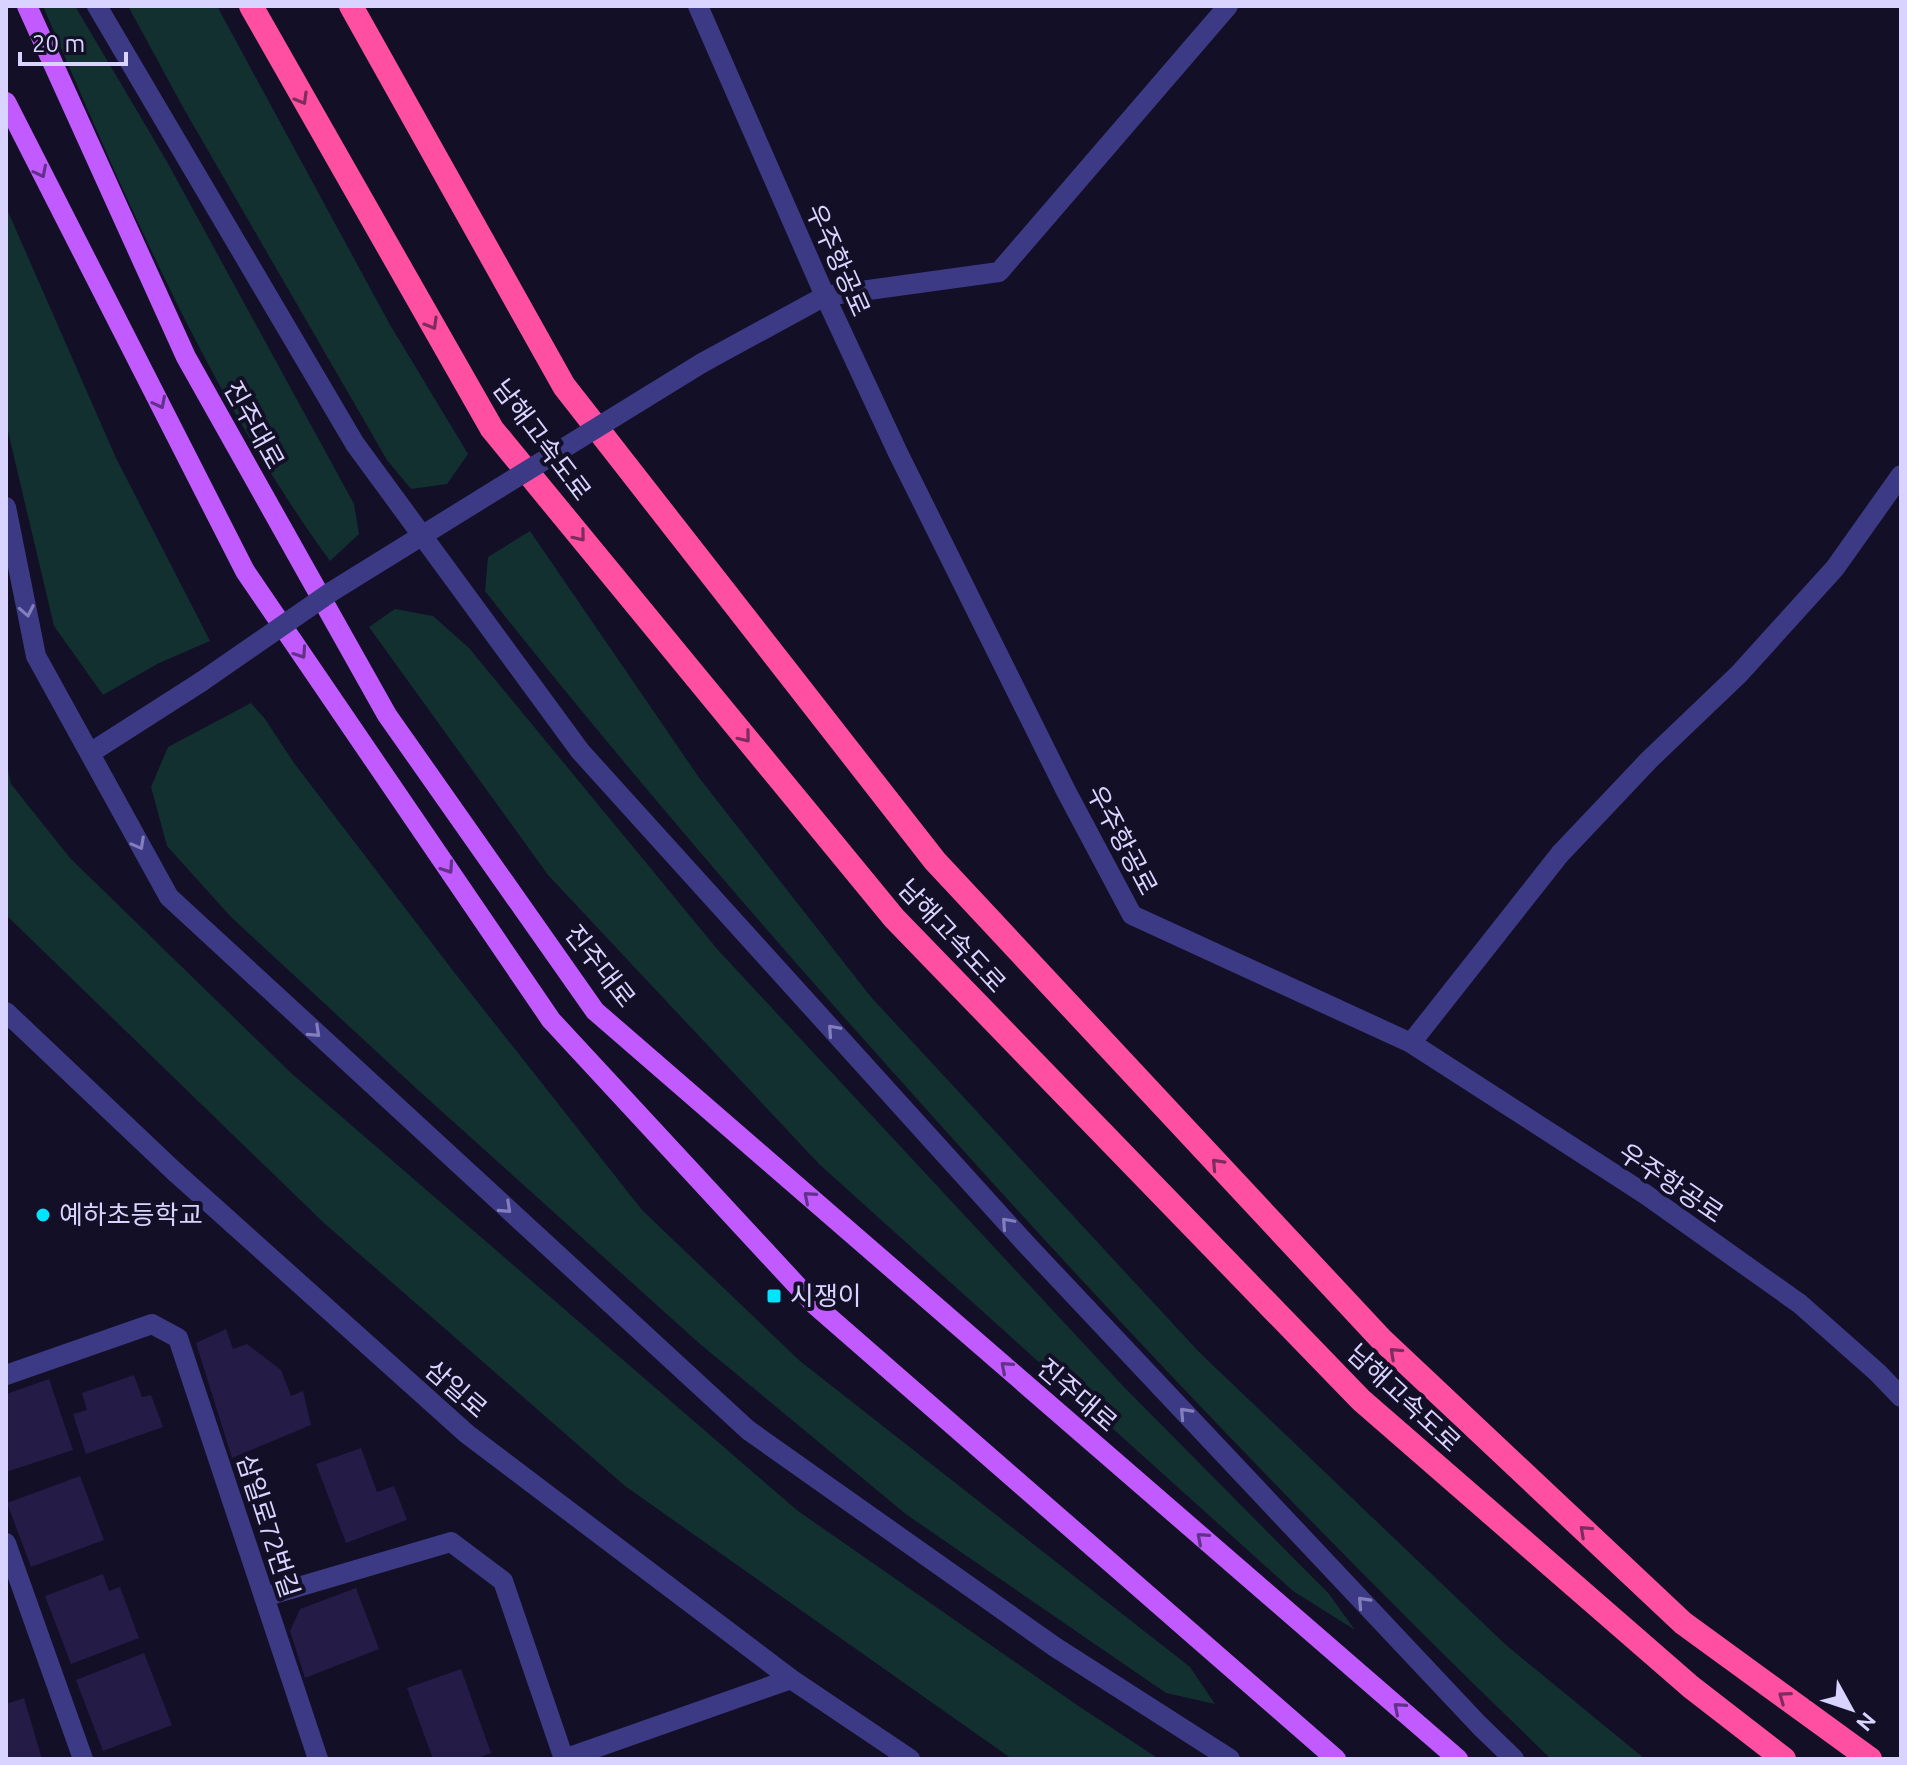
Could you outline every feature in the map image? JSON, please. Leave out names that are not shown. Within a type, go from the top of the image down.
[{"type":"highway","name":"남해고속도로","points":[[251,6],[492,429],[894,918],[1361,1400],[1691,1687],[1784,1759]]},
{"type":"highway","name":"남해고속도로","points":[[351,6],[564,386],[935,861],[1381,1339],[1683,1623],[1870,1759]]},
{"type":"main road","name":"진주대로","points":[[27,6],[186,357],[371,688],[595,1011],[1458,1759]]},
{"type":"main road","points":[[6,102],[245,571],[551,1020],[815,1305],[1336,1759]]},
{"type":"street","points":[[97,6],[355,444],[580,751],[1027,1245],[1514,1759]]},
{"type":"street","name":"우주항공로","points":[[698,6],[825,296],[905,467],[1066,791],[1132,915],[1411,1043],[1645,1194],[1800,1304],[1901,1397]]},
{"type":"street","points":[[90,753],[422,535],[702,363],[825,296],[999,272],[1228,6]]},
{"type":"street","points":[[1411,1043],[1560,854],[1649,760],[1739,674],[1835,568],[1901,475]]},
{"type":"street","points":[[6,507],[36,656],[169,897],[748,1430],[1055,1647],[1230,1759]]},
{"type":"street","name":"삼일로","points":[[6,1012],[175,1172],[467,1434],[791,1679],[910,1759]]},
{"type":"street","name":"삼일로72번길","points":[[6,1375],[152,1324],[178,1338],[318,1759]]},
{"type":"street","points":[[264,1597],[451,1542],[503,1581],[564,1759],[791,1679]]},
{"type":"street","points":[[6,1543],[83,1759]]},
{"type":"green space","points":[[43,6],[75,6],[166,160],[354,504],[359,534],[330,561],[245,430],[171,292]]},
{"type":"green space","points":[[128,6],[217,6],[389,323],[468,454],[447,484],[411,489],[387,460]]},
{"type":"green space","points":[[6,207],[116,458],[210,641],[159,663],[103,695],[54,626],[6,423]]},
{"type":"green space","points":[[530,531],[700,779],[871,997],[1199,1352],[1506,1645],[1645,1759],[1551,1759],[1318,1528],[1017,1210],[710,864],[485,591],[488,557]]},
{"type":"green space","points":[[395,609],[433,616],[469,648],[718,950],[1124,1387],[1329,1594],[1355,1630],[1293,1591],[819,1164],[548,875],[369,627]]},
{"type":"green space","points":[[251,703],[454,972],[642,1210],[800,1361],[1190,1667],[1215,1704],[1166,1693],[907,1515],[700,1344],[231,917],[167,846],[151,787],[168,747]]},
{"type":"green space","points":[[6,760],[11,784],[70,858],[291,1073],[798,1511],[1159,1759],[1012,1759],[625,1486],[325,1224],[6,915]]},
{"type":"building","points":[[226,1329],[233,1349],[247,1344],[281,1370],[291,1396],[303,1391],[311,1425],[232,1458],[196,1343]]},
{"type":"building","points":[[134,1375],[142,1397],[151,1395],[163,1427],[86,1454],[73,1414],[87,1410],[82,1393]]},
{"type":"building","points":[[49,1379],[73,1450],[6,1472],[6,1394]]},
{"type":"building","points":[[361,1448],[377,1492],[394,1486],[407,1520],[346,1543],[316,1464]]},
{"type":"building","points":[[80,1476],[104,1540],[31,1567],[7,1503]]},
{"type":"building","points":[[103,1574],[109,1591],[120,1587],[139,1638],[71,1664],[45,1596]]},
{"type":"building","points":[[356,1588],[379,1649],[305,1678],[290,1631],[300,1609]]},
{"type":"building","points":[[144,1653],[172,1725],[103,1751],[76,1680]]},
{"type":"building","points":[[461,1669],[491,1753],[475,1759],[433,1759],[407,1688]]},
{"type":"building","points":[[24,1698],[42,1759],[6,1759],[6,1704]]},
{"type":"place","name":"예하초등학교","points":[[43,1215]]},
{"type":"place","name":"시쟁이","points":[[774,1296]]}]
